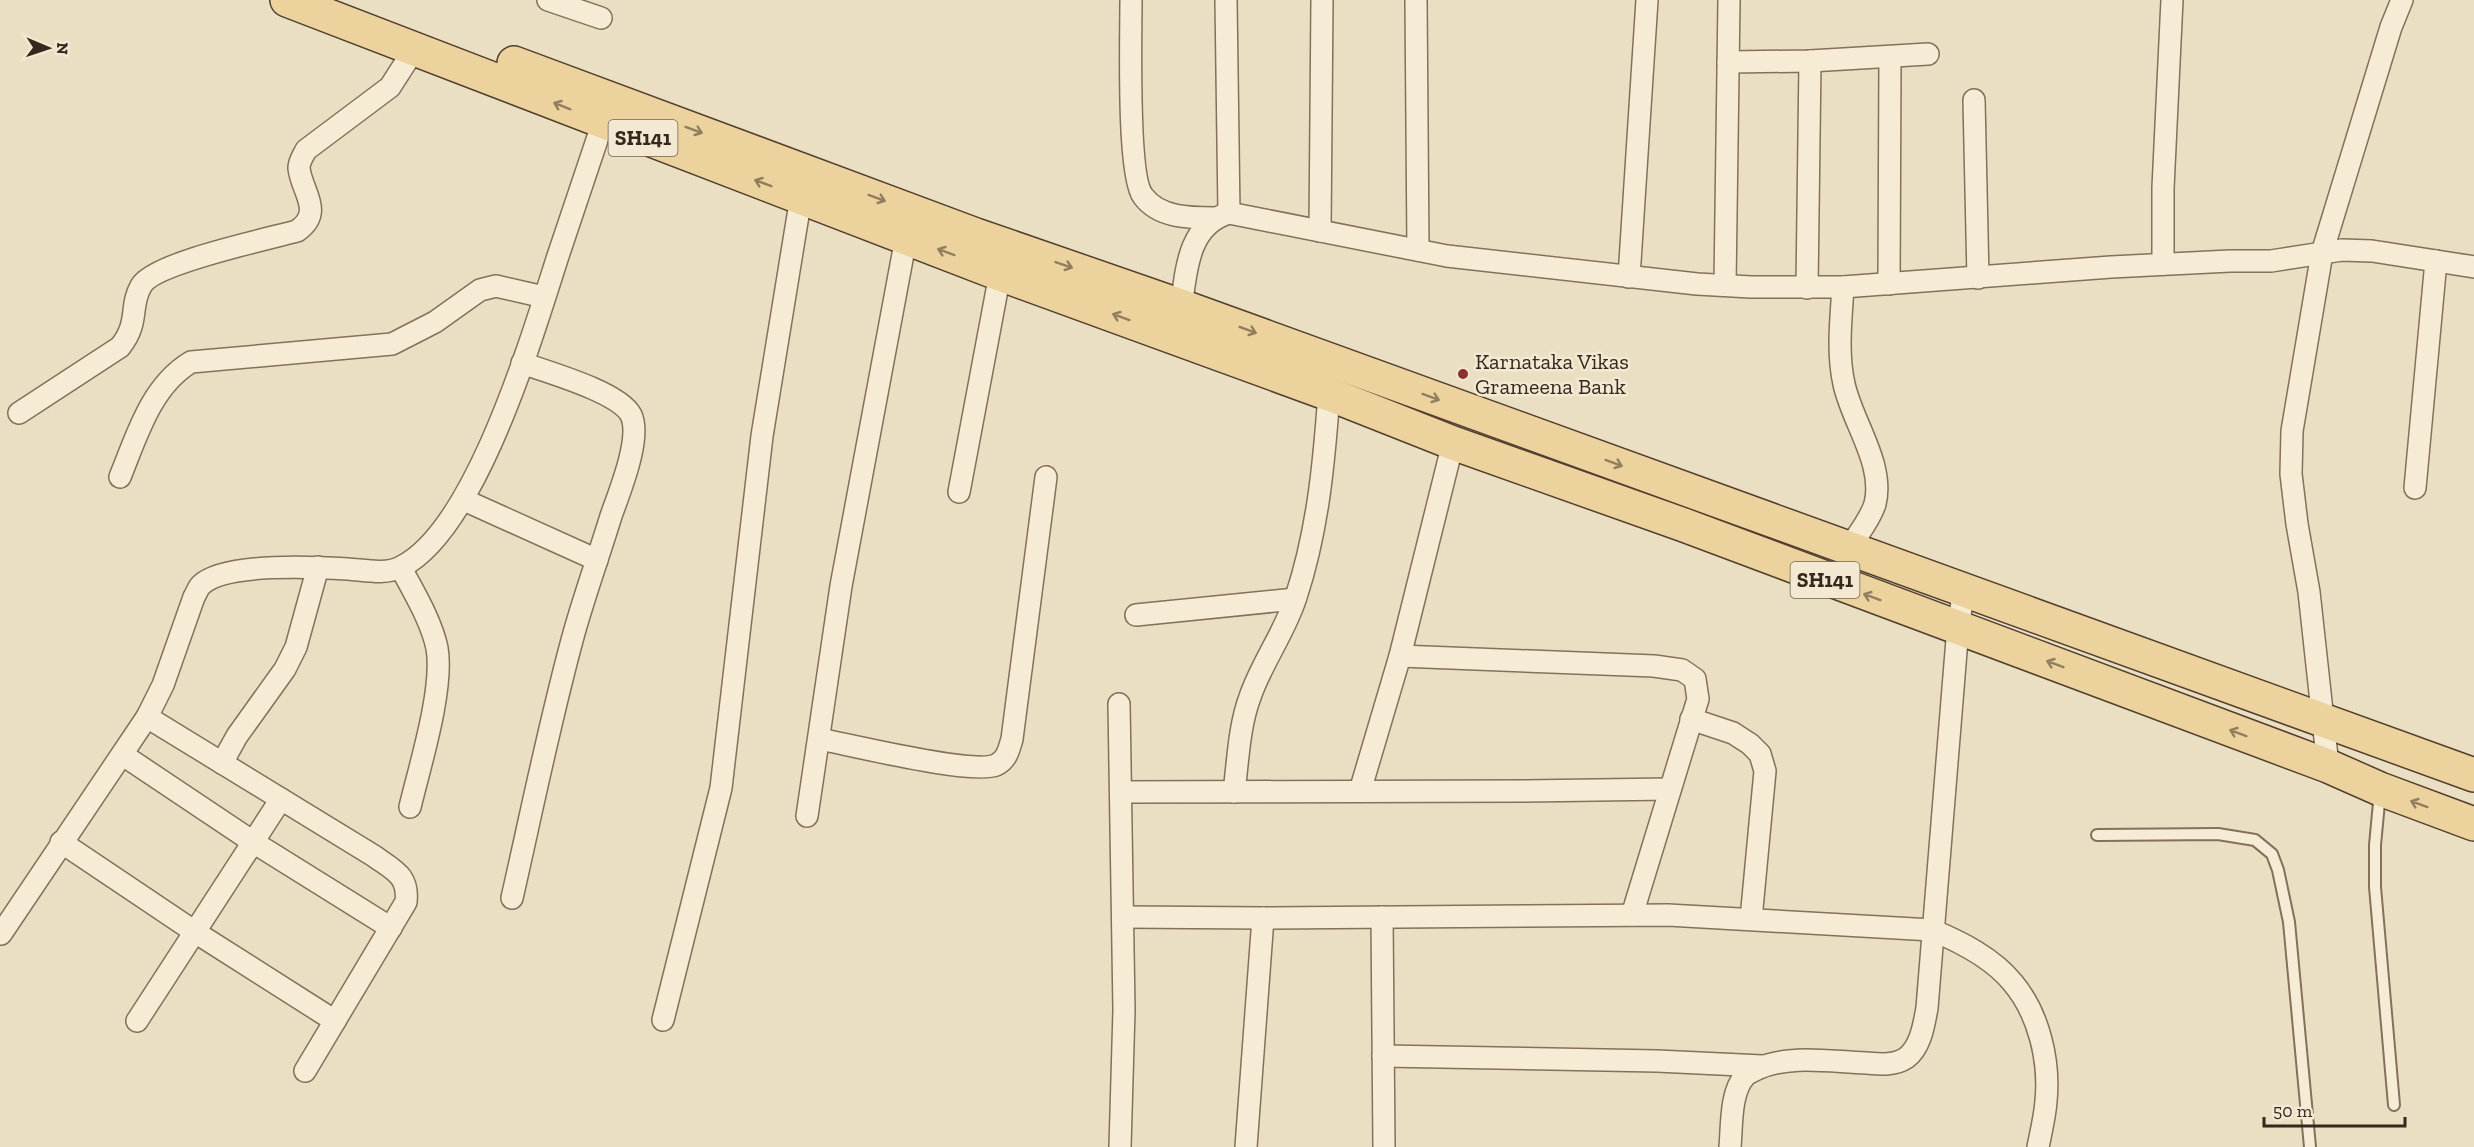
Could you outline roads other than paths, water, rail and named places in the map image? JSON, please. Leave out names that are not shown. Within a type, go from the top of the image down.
[{"type":"main road","name":"SH141","points":[[287,0],[906,238],[1004,260]]},
{"type":"main road","name":"SH141","points":[[344,0],[1004,260]]},
{"type":"main road","points":[[1004,260],[1179,322],[1849,548],[2474,775]]},
{"type":"main road","name":"SH141","points":[[1179,322],[1329,393],[1453,443],[1684,525],[1958,627],[2328,766],[2380,789],[2474,824]]},
{"type":"street","points":[[548,0],[601,18]]},
{"type":"street","points":[[1131,0],[1134,163],[1142,195],[1153,206],[1175,216],[1222,215],[1320,231],[1447,256],[1629,277],[1725,285],[1843,287],[2163,264],[2271,261],[2305,258],[2322,253],[2372,251],[2474,267]]},
{"type":"street","points":[[1222,215],[1226,0]]},
{"type":"street","points":[[1320,231],[1322,0]]},
{"type":"street","points":[[1416,0],[1418,250]]},
{"type":"street","points":[[1629,277],[1647,0]]},
{"type":"street","points":[[1725,285],[1729,0]]},
{"type":"street","points":[[2163,264],[2163,188],[2172,0]]},
{"type":"street","points":[[2328,766],[2309,592],[2291,474],[2292,431],[2322,253],[2391,27],[2402,0]]},
{"type":"street","points":[[19,413],[120,347],[130,334],[141,284],[152,276],[200,257],[297,231],[306,225],[310,213],[310,202],[299,167],[306,150],[390,87],[415,48]]},
{"type":"street","points":[[1728,62],[1810,61],[1928,54]]},
{"type":"street","points":[[1889,284],[1890,57]]},
{"type":"street","points":[[1807,288],[1810,61]]},
{"type":"street","points":[[1974,100],[1978,278]]},
{"type":"street","points":[[1,934],[147,717],[163,685],[194,597],[201,585],[230,574],[265,568],[318,567],[377,571],[401,568],[424,549],[464,500],[506,406],[522,363],[603,122]]},
{"type":"street","points":[[663,1020],[721,788],[762,436],[801,197]]},
{"type":"street","points":[[1179,322],[1190,252],[1202,230],[1222,215]]},
{"type":"street","points":[[807,816],[841,586],[906,238]]},
{"type":"street","points":[[959,492],[1004,260]]},
{"type":"street","points":[[2415,488],[2436,261]]},
{"type":"street","points":[[120,477],[146,413],[166,383],[178,370],[191,362],[392,344],[435,322],[480,290],[496,286],[544,297]]},
{"type":"street","points":[[1843,287],[1841,345],[1844,384],[1872,463],[1877,491],[1870,514],[1849,548]]},
{"type":"street","points":[[512,898],[574,633],[625,473],[634,430],[631,415],[622,404],[602,392],[522,363]]},
{"type":"street","points":[[1234,792],[1244,720],[1250,696],[1295,599],[1311,547],[1317,515],[1329,393]]},
{"type":"street","points":[[1360,791],[1400,656],[1453,443]]},
{"type":"street","points":[[819,739],[970,768],[997,765],[1007,756],[1012,739],[1046,477]]},
{"type":"street","points":[[464,500],[597,560]]},
{"type":"street","points":[[222,763],[237,736],[285,669],[296,647],[318,567]]},
{"type":"street","points":[[401,568],[429,626],[436,645],[439,666],[436,692],[410,807]]},
{"type":"street","points":[[1730,1147],[1738,1087],[1746,1074],[1776,1062],[1796,1060],[1892,1064],[1907,1058],[1923,1030],[1958,627],[1964,590]]},
{"type":"street","points":[[1136,615],[1295,599]]},
{"type":"street","points":[[1400,656],[1597,663],[1683,670],[1695,679],[1698,699],[1632,915]]},
{"type":"street","points":[[1119,704],[1124,917],[1123,1085],[1120,1147]]},
{"type":"street","points":[[147,717],[374,856],[405,881],[406,902],[305,1071]]},
{"type":"street","points":[[1691,720],[1733,733],[1760,754],[1765,771],[1751,919]]},
{"type":"street","points":[[123,755],[253,842],[391,928]]},
{"type":"street","points":[[1122,792],[1670,789]]},
{"type":"street","points":[[137,1021],[281,799]]},
{"type":"street","points":[[61,842],[195,932],[335,1021]]},
{"type":"street","points":[[1124,917],[1632,915],[1751,919],[1932,930],[1955,940],[1994,964],[2013,982],[2029,1007],[2038,1030],[2047,1079],[2046,1101],[2038,1147]]},
{"type":"street","points":[[1382,917],[1384,1147]]},
{"type":"street","points":[[1246,1147],[1263,918]]},
{"type":"street","points":[[1383,1056],[1657,1060],[1763,1066]]},
{"type":"lane","points":[[2380,789],[2375,845],[2375,887],[2394,1105]]},
{"type":"lane","points":[[2097,835],[2218,834],[2255,840],[2272,854],[2278,870],[2289,922],[2310,1147]]},
{"type":"place","name":"Karnataka Vikas Grameena Bank","points":[[1463,374]]}]
